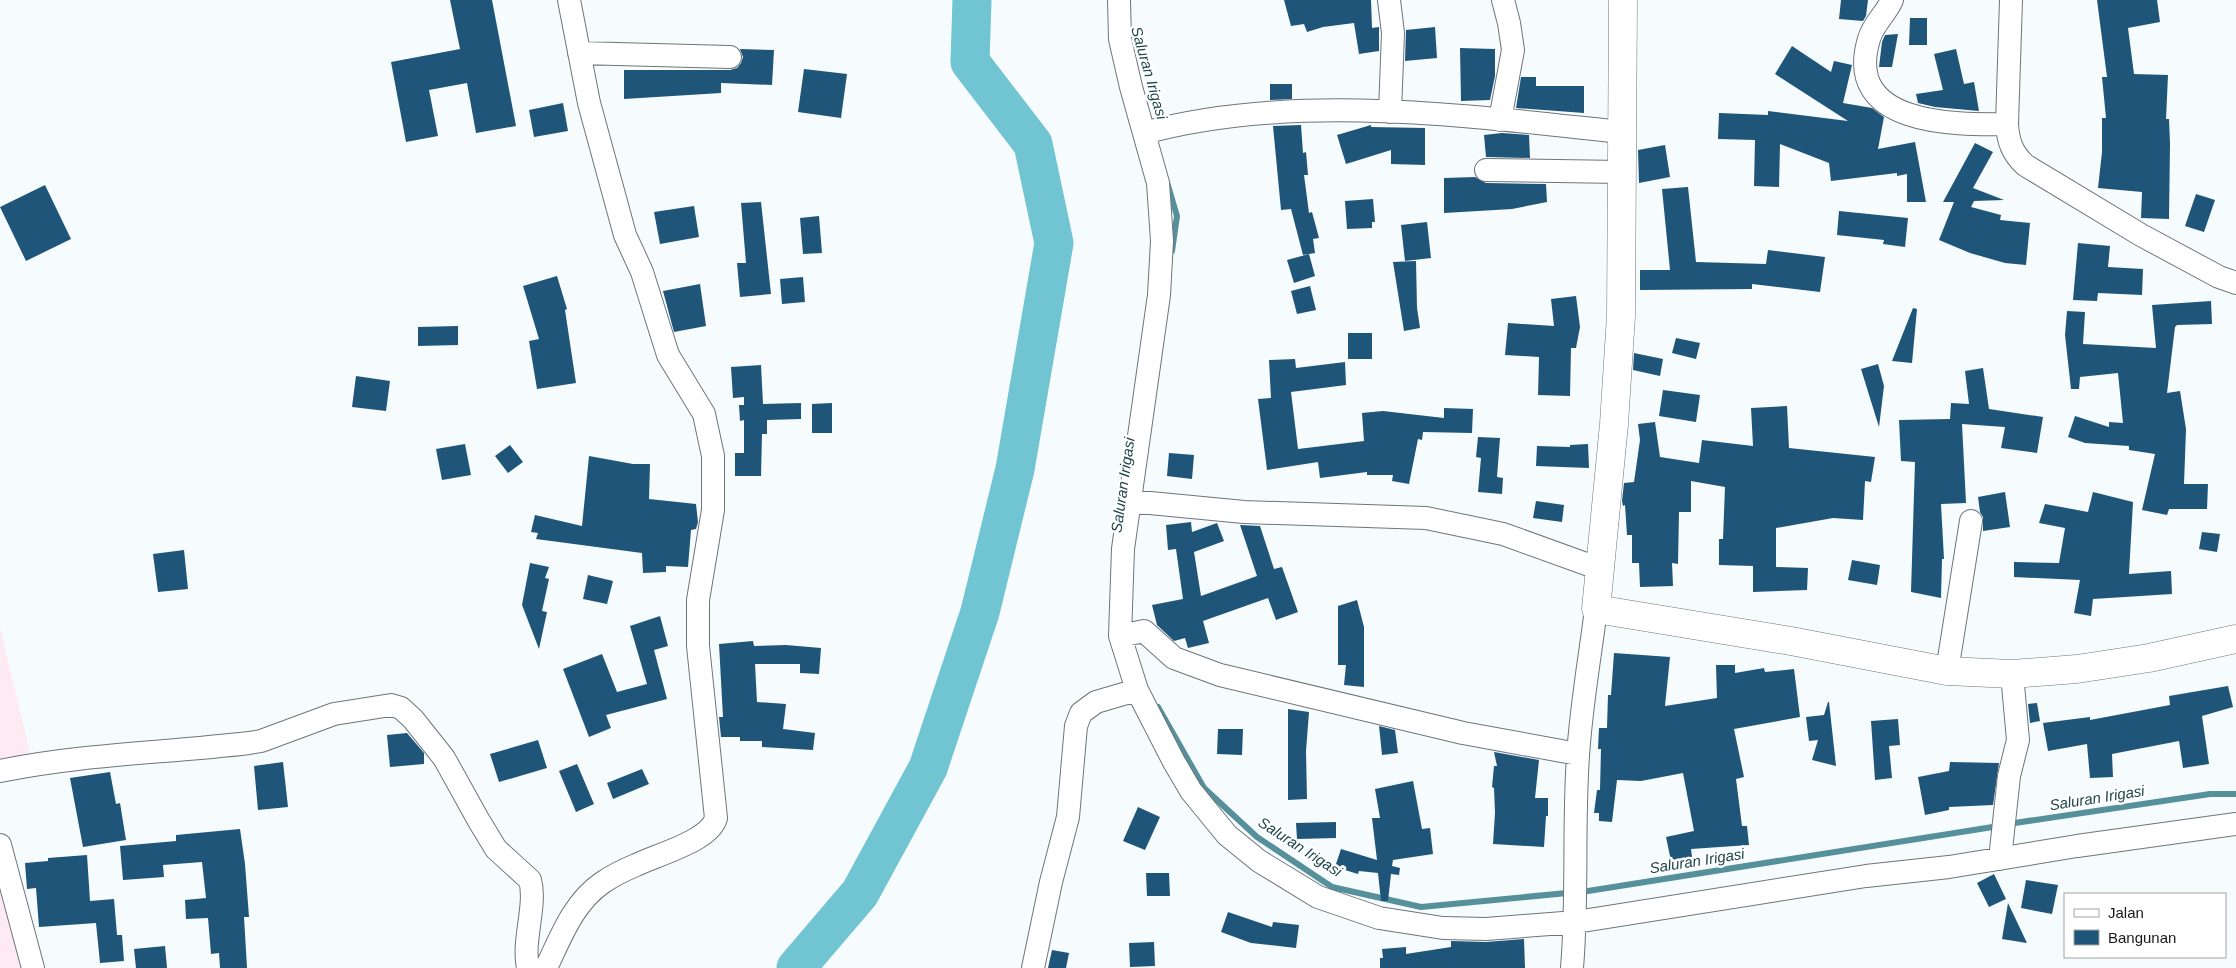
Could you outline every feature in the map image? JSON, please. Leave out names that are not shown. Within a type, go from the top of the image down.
[{"type":"street","points":[[546,968],[572,914],[583,899],[602,883],[635,865],[672,851],[708,831],[714,825],[716,818],[698,646],[698,600],[713,510],[713,456],[704,414],[668,355],[642,272],[625,234],[588,104],[569,0]]},
{"type":"street","points":[[1119,0],[1120,38],[1152,131],[1162,241],[1159,295],[1122,568],[1137,690],[1178,770],[1191,791],[1227,835],[1259,861],[1318,897],[1379,918],[1444,928],[1486,929],[1576,919],[2236,824]]},
{"type":"street","points":[[1389,0],[1392,33],[1390,112]]},
{"type":"street","points":[[1500,120],[1513,50],[1503,0]]},
{"type":"street","points":[[1572,968],[1576,919],[1574,891],[1578,754],[1600,569],[1614,424],[1621,316],[1623,0]]},
{"type":"street","points":[[1892,0],[1868,41],[1866,66],[1875,94],[1893,109],[1910,116],[1943,122],[2007,124]]},
{"type":"street","points":[[2011,0],[2007,124],[2012,150],[2025,165],[2141,235],[2219,277],[2236,283]]},
{"type":"street","points":[[579,53],[730,57]]},
{"type":"street","points":[[1152,131],[1255,112],[1390,112],[1622,132]]},
{"type":"street","points":[[1486,170],[1622,172]]},
{"type":"street","points":[[1131,501],[1244,512],[1426,518],[1511,537],[1600,569]]},
{"type":"street","points":[[1947,671],[1971,521]]},
{"type":"street","points":[[1596,609],[1791,641],[1947,671],[2012,674],[2078,669],[2236,639]]},
{"type":"street","points":[[1130,634],[1174,658],[1220,675],[1463,732],[1578,754]]},
{"type":"street","points":[[2000,859],[2009,776],[2018,740],[2012,674]]},
{"type":"street","points":[[1033,968],[1051,882],[1068,817],[1075,741],[1081,713],[1096,702],[1137,690]]},
{"type":"street","points":[[0,771],[44,762],[95,756],[249,744],[334,714],[391,705],[401,708],[413,719],[444,758],[496,849],[530,880],[531,892],[526,954],[528,968]]},
{"type":"street","points":[[0,845],[34,968]]},
{"type":"shaded area","points":[[0,627],[30,753],[0,763]]},
{"type":"shaded area","points":[[0,845],[44,968],[0,968]]},
{"type":"building","points":[[450,0],[492,0],[516,126],[476,133],[467,83],[429,90],[438,136],[406,142],[391,62],[460,49]]},
{"type":"building","points":[[1284,0],[1371,0],[1372,28],[1379,27],[1379,51],[1359,54],[1354,23],[1323,27],[1307,32],[1304,24],[1291,26]]},
{"type":"building","points":[[1841,0],[1868,0],[1866,16],[1863,21],[1839,19]]},
{"type":"building","points":[[2097,0],[2157,0],[2160,22],[2128,28],[2134,74],[2168,75],[2166,119],[2169,119],[2170,144],[2169,219],[2141,218],[2142,192],[2098,188],[2102,152],[2102,118],[2106,118],[2102,77],[2107,77]]},
{"type":"building","points":[[1910,18],[1927,18],[1927,45],[1909,45]]},
{"type":"building","points":[[1435,27],[1437,58],[1405,61],[1406,30]]},
{"type":"building","points":[[1898,34],[1892,67],[1879,67],[1882,42],[1885,35]]},
{"type":"building","points":[[1792,46],[1831,72],[1834,61],[1852,65],[1843,103],[1872,108],[1884,117],[1878,149],[1915,142],[1926,202],[1907,202],[1907,174],[1897,176],[1897,173],[1831,181],[1829,163],[1780,144],[1779,187],[1754,186],[1755,140],[1718,139],[1719,113],[1768,115],[1768,111],[1848,121],[1775,74]]},
{"type":"building","points":[[1460,48],[1495,49],[1495,76],[1490,100],[1461,101]]},
{"type":"building","points":[[740,49],[774,50],[772,85],[721,83],[721,93],[624,99],[624,70],[730,70],[737,68],[741,63],[743,57]]},
{"type":"building","points":[[1956,49],[1964,84],[1974,82],[1979,111],[1935,107],[1918,103],[1916,94],[1943,90],[1934,54]]},
{"type":"building","points":[[804,69],[847,74],[841,118],[798,112]]},
{"type":"building","points":[[1521,77],[1536,77],[1536,86],[1584,86],[1584,113],[1516,108]]},
{"type":"building","points":[[1270,84],[1292,84],[1292,99],[1270,100]]},
{"type":"building","points":[[563,103],[568,131],[534,137],[529,110]]},
{"type":"building","points":[[1301,125],[1303,153],[1306,152],[1308,175],[1304,175],[1309,213],[1312,212],[1319,238],[1313,239],[1315,253],[1303,255],[1291,209],[1281,210],[1273,126]]},
{"type":"building","points":[[1371,125],[1371,127],[1425,128],[1425,165],[1391,164],[1391,150],[1346,164],[1337,135]]},
{"type":"building","points":[[1502,133],[1529,135],[1530,158],[1486,157],[1484,135]]},
{"type":"building","points":[[1975,143],[1993,152],[1973,188],[2004,200],[1974,201],[1971,207],[2001,215],[2000,220],[2030,223],[2026,265],[2005,263],[1970,253],[1939,240],[1954,202],[1943,202]]},
{"type":"building","points":[[1665,145],[1670,177],[1639,183],[1638,150]]},
{"type":"building","points":[[1475,177],[1486,183],[1546,184],[1547,202],[1512,209],[1444,213],[1444,178]]},
{"type":"building","points":[[45,185],[71,239],[26,261],[0,207]]},
{"type":"building","points":[[1688,187],[1696,262],[1766,264],[1768,250],[1825,257],[1820,292],[1752,284],[1752,289],[1640,290],[1640,270],[1670,270],[1662,189]]},
{"type":"building","points":[[2196,194],[2215,200],[2204,232],[2185,226]]},
{"type":"building","points":[[1373,199],[1375,222],[1372,222],[1372,228],[1347,229],[1345,201]]},
{"type":"building","points":[[761,202],[771,294],[740,297],[737,263],[746,263],[741,203]]},
{"type":"building","points":[[694,206],[699,237],[660,244],[654,212]]},
{"type":"building","points":[[1839,211],[1908,218],[1905,247],[1883,244],[1884,240],[1837,235]]},
{"type":"building","points":[[819,216],[822,253],[803,254],[800,218]]},
{"type":"building","points":[[1427,222],[1431,258],[1405,261],[1401,225]]},
{"type":"building","points":[[2078,243],[2110,246],[2108,267],[2143,269],[2142,295],[2098,293],[2097,301],[2073,300]]},
{"type":"building","points":[[1309,254],[1315,276],[1294,283],[1287,260]]},
{"type":"building","points":[[1416,261],[1417,308],[1420,328],[1404,331],[1393,262]]},
{"type":"building","points":[[557,276],[567,309],[565,310],[576,383],[537,389],[529,341],[539,339],[523,286]]},
{"type":"building","points":[[803,277],[805,302],[782,304],[780,279]]},
{"type":"building","points":[[700,284],[706,326],[674,332],[663,291]]},
{"type":"building","points":[[1310,286],[1316,310],[1297,314],[1291,291]]},
{"type":"building","points":[[1576,296],[1580,327],[1576,348],[1571,348],[1570,396],[1538,395],[1539,357],[1505,355],[1508,323],[1554,326],[1551,299]]},
{"type":"building","points":[[2211,301],[2212,324],[2177,325],[2175,327],[2167,393],[2180,391],[2186,429],[2184,484],[2208,484],[2207,509],[2169,509],[2167,515],[2142,510],[2155,454],[2129,450],[2129,446],[2085,443],[2068,437],[2075,416],[2109,427],[2109,422],[2123,423],[2118,373],[2080,377],[2079,389],[2071,389],[2065,335],[2067,311],[2085,312],[2083,344],[2156,348],[2152,305]]},
{"type":"building","points":[[1913,308],[1917,309],[1912,363],[1892,361]]},
{"type":"building","points":[[458,326],[458,345],[418,346],[418,327]]},
{"type":"building","points":[[1348,333],[1372,333],[1372,359],[1348,359]]},
{"type":"building","points":[[1676,338],[1700,343],[1696,359],[1672,353]]},
{"type":"building","points":[[1634,353],[1663,359],[1660,376],[1633,370]]},
{"type":"building","points":[[1295,359],[1296,368],[1345,362],[1346,385],[1291,392],[1298,449],[1364,441],[1362,413],[1383,411],[1444,418],[1444,408],[1473,409],[1472,433],[1423,432],[1422,440],[1418,439],[1409,484],[1392,481],[1393,475],[1367,475],[1367,472],[1320,478],[1318,462],[1267,470],[1258,399],[1271,398],[1269,360]]},
{"type":"building","points":[[1878,364],[1884,386],[1879,427],[1861,369]]},
{"type":"building","points":[[761,365],[763,404],[801,403],[801,419],[767,420],[767,434],[762,434],[761,476],[735,476],[735,453],[744,453],[744,420],[740,421],[739,405],[744,405],[744,397],[733,398],[731,367]]},
{"type":"building","points":[[1983,368],[1989,409],[2043,417],[2037,453],[2001,448],[2005,427],[1962,424],[1966,503],[1941,504],[1944,559],[1942,559],[1941,598],[1911,592],[1915,462],[1901,461],[1899,420],[1950,419],[1951,403],[1969,404],[1965,371]]},
{"type":"building","points":[[356,376],[390,381],[386,411],[352,407]]},
{"type":"building","points":[[1663,390],[1700,395],[1696,422],[1659,416]]},
{"type":"building","points":[[832,403],[832,433],[812,433],[812,404]]},
{"type":"building","points":[[1787,406],[1789,448],[1875,457],[1871,482],[1865,481],[1863,520],[1833,518],[1776,528],[1776,567],[1808,568],[1807,590],[1753,592],[1753,566],[1719,565],[1719,539],[1723,539],[1725,487],[1691,481],[1691,512],[1679,512],[1678,564],[1672,563],[1673,586],[1640,587],[1639,563],[1632,563],[1632,535],[1627,535],[1625,505],[1623,506],[1622,501],[1624,483],[1634,482],[1640,440],[1638,424],[1655,422],[1660,457],[1699,463],[1702,440],[1753,446],[1751,408]]},
{"type":"building","points":[[1478,437],[1500,438],[1497,477],[1503,478],[1502,494],[1478,492],[1481,458],[1476,457]]},
{"type":"building","points":[[465,444],[471,475],[442,480],[436,449]]},
{"type":"building","points":[[1588,444],[1589,468],[1536,466],[1537,446],[1570,447],[1570,445]]},
{"type":"building","points":[[510,445],[523,462],[508,473],[495,456]]},
{"type":"building","points":[[1169,453],[1194,455],[1192,479],[1167,476]]},
{"type":"building","points":[[589,456],[633,464],[650,464],[649,499],[696,504],[698,522],[696,529],[691,530],[688,567],[666,566],[666,572],[643,573],[642,553],[536,539],[538,533],[531,532],[535,515],[582,526]]},
{"type":"building","points":[[2005,492],[2010,527],[1983,531],[1983,517],[1980,512],[1978,497]]},
{"type":"building","points":[[2093,492],[2133,502],[2129,574],[2171,571],[2172,594],[2093,599],[2091,616],[2074,613],[2080,580],[2014,577],[2014,562],[2059,563],[2065,528],[2039,523],[2045,504],[2088,512]]},
{"type":"building","points":[[1536,501],[1564,505],[1562,522],[1533,518]]},
{"type":"building","points":[[1191,522],[1192,532],[1217,523],[1224,541],[1194,552],[1201,596],[1257,576],[1240,525],[1260,526],[1274,569],[1282,567],[1298,612],[1276,620],[1268,598],[1203,621],[1209,643],[1188,648],[1185,638],[1174,641],[1157,625],[1152,605],[1183,599],[1176,549],[1168,550],[1166,525]]},
{"type":"building","points":[[2202,532],[2220,534],[2217,552],[2199,549]]},
{"type":"building","points":[[184,550],[188,589],[158,592],[153,554]]},
{"type":"building","points":[[1852,560],[1880,565],[1877,585],[1848,580]]},
{"type":"building","points":[[530,563],[549,567],[545,578],[549,579],[542,611],[547,612],[539,649],[522,605]]},
{"type":"building","points":[[588,575],[613,581],[607,604],[583,599]]},
{"type":"building","points":[[1357,600],[1364,627],[1364,687],[1344,685],[1346,665],[1338,665],[1338,606]]},
{"type":"building","points":[[660,616],[668,646],[654,650],[667,699],[606,715],[611,728],[589,737],[563,669],[602,654],[617,692],[647,684],[630,626]]},
{"type":"building","points":[[753,641],[754,646],[786,645],[821,648],[819,674],[800,673],[800,664],[755,664],[757,702],[786,704],[783,729],[815,733],[813,750],[762,747],[762,741],[740,741],[740,737],[721,737],[719,717],[723,717],[719,644]]},
{"type":"building","points":[[1614,653],[1670,657],[1665,706],[1717,698],[1716,665],[1735,665],[1735,673],[1764,668],[1765,672],[1794,669],[1800,717],[1734,729],[1744,777],[1736,779],[1742,826],[1747,826],[1749,845],[1691,849],[1692,857],[1671,861],[1666,837],[1694,831],[1683,773],[1641,781],[1617,780],[1612,822],[1599,821],[1599,813],[1594,813],[1597,790],[1600,790],[1601,749],[1598,749],[1599,728],[1607,728],[1608,695],[1611,695]]},
{"type":"building","points":[[2228,686],[2233,707],[2202,716],[2209,764],[2183,768],[2179,741],[2112,754],[2113,777],[2090,778],[2087,744],[2048,751],[2043,723],[2090,717],[2090,720],[2170,705],[2169,696]]},
{"type":"building","points":[[1828,702],[1836,766],[1812,760],[1818,740],[1809,741],[1806,717],[1824,715]]},
{"type":"building","points":[[2037,703],[2040,721],[2030,723],[2028,704]]},
{"type":"building","points":[[1288,709],[1309,712],[1306,751],[1307,799],[1288,800]]},
{"type":"building","points":[[1898,719],[1900,745],[1889,746],[1892,778],[1875,780],[1871,721]]},
{"type":"building","points":[[1379,726],[1395,730],[1398,753],[1382,755]]},
{"type":"building","points":[[1218,729],[1243,729],[1242,755],[1217,754]]},
{"type":"building","points":[[407,733],[424,753],[424,764],[390,767],[387,735]]},
{"type":"building","points":[[538,740],[547,768],[499,782],[490,754]]},
{"type":"building","points":[[1494,752],[1539,760],[1535,798],[1548,798],[1544,847],[1493,844],[1495,813],[1494,788],[1492,787],[1494,766],[1497,766]]},
{"type":"building","points":[[283,762],[288,807],[258,810],[254,766]]},
{"type":"building","points":[[1950,762],[1999,763],[1993,805],[1949,807],[1949,810],[1925,815],[1918,777],[1949,771]]},
{"type":"building","points":[[577,764],[594,804],[576,812],[559,771]]},
{"type":"building","points":[[642,769],[649,784],[613,799],[607,783]]},
{"type":"building","points":[[110,772],[116,804],[120,803],[126,840],[83,847],[70,778]]},
{"type":"building","points":[[1413,781],[1422,829],[1430,828],[1433,854],[1393,860],[1392,866],[1400,868],[1399,875],[1391,874],[1388,901],[1381,901],[1378,873],[1359,871],[1358,874],[1335,867],[1341,849],[1377,860],[1372,818],[1380,818],[1375,789]]},
{"type":"building","points":[[1138,807],[1160,817],[1145,850],[1123,841]]},
{"type":"building","points":[[1336,822],[1336,838],[1297,839],[1296,823]]},
{"type":"building","points":[[240,829],[249,917],[244,917],[247,968],[220,968],[219,953],[211,954],[208,918],[186,919],[185,900],[206,898],[202,862],[163,865],[164,877],[123,880],[120,846],[176,841],[176,835]]},
{"type":"building","points":[[87,855],[90,901],[114,899],[117,935],[122,935],[124,961],[100,963],[96,923],[39,927],[36,888],[27,889],[25,863],[48,861],[48,858]]},
{"type":"building","points":[[1146,873],[1169,873],[1170,896],[1147,896]]},
{"type":"building","points":[[1994,874],[2006,899],[1989,907],[1977,883]]},
{"type":"building","points":[[2026,880],[2058,885],[2052,914],[2021,908]]},
{"type":"building","points":[[2008,903],[2027,943],[2002,939]]},
{"type":"building","points":[[1228,912],[1272,927],[1273,922],[1299,925],[1296,948],[1251,943],[1221,932]]},
{"type":"building","points":[[1524,939],[1525,968],[1380,968],[1380,958],[1383,958],[1382,949],[1406,947],[1406,954],[1451,947],[1451,941],[1486,942]]},
{"type":"building","points":[[1154,942],[1155,966],[1130,967],[1129,943]]},
{"type":"building","points":[[165,946],[167,968],[136,968],[134,949]]},
{"type":"building","points":[[1052,950],[1069,953],[1066,968],[1048,968]]},
{"type":"waterway","points":[[796,968],[860,893],[928,768],[980,612],[1015,469],[1054,243],[1033,144],[970,62],[972,0]]},
{"type":"waterway","name":"Saluran Irigasi","points":[[1167,182],[1177,216],[1172,251]]},
{"type":"waterway","name":"Saluran Irigasi","points":[[1158,707],[1204,788],[1257,837],[1332,887],[1421,907],[1588,891],[1999,826]]},
{"type":"waterway","name":"Saluran Irigasi","points":[[2008,824],[2210,794],[2236,794]]}]
